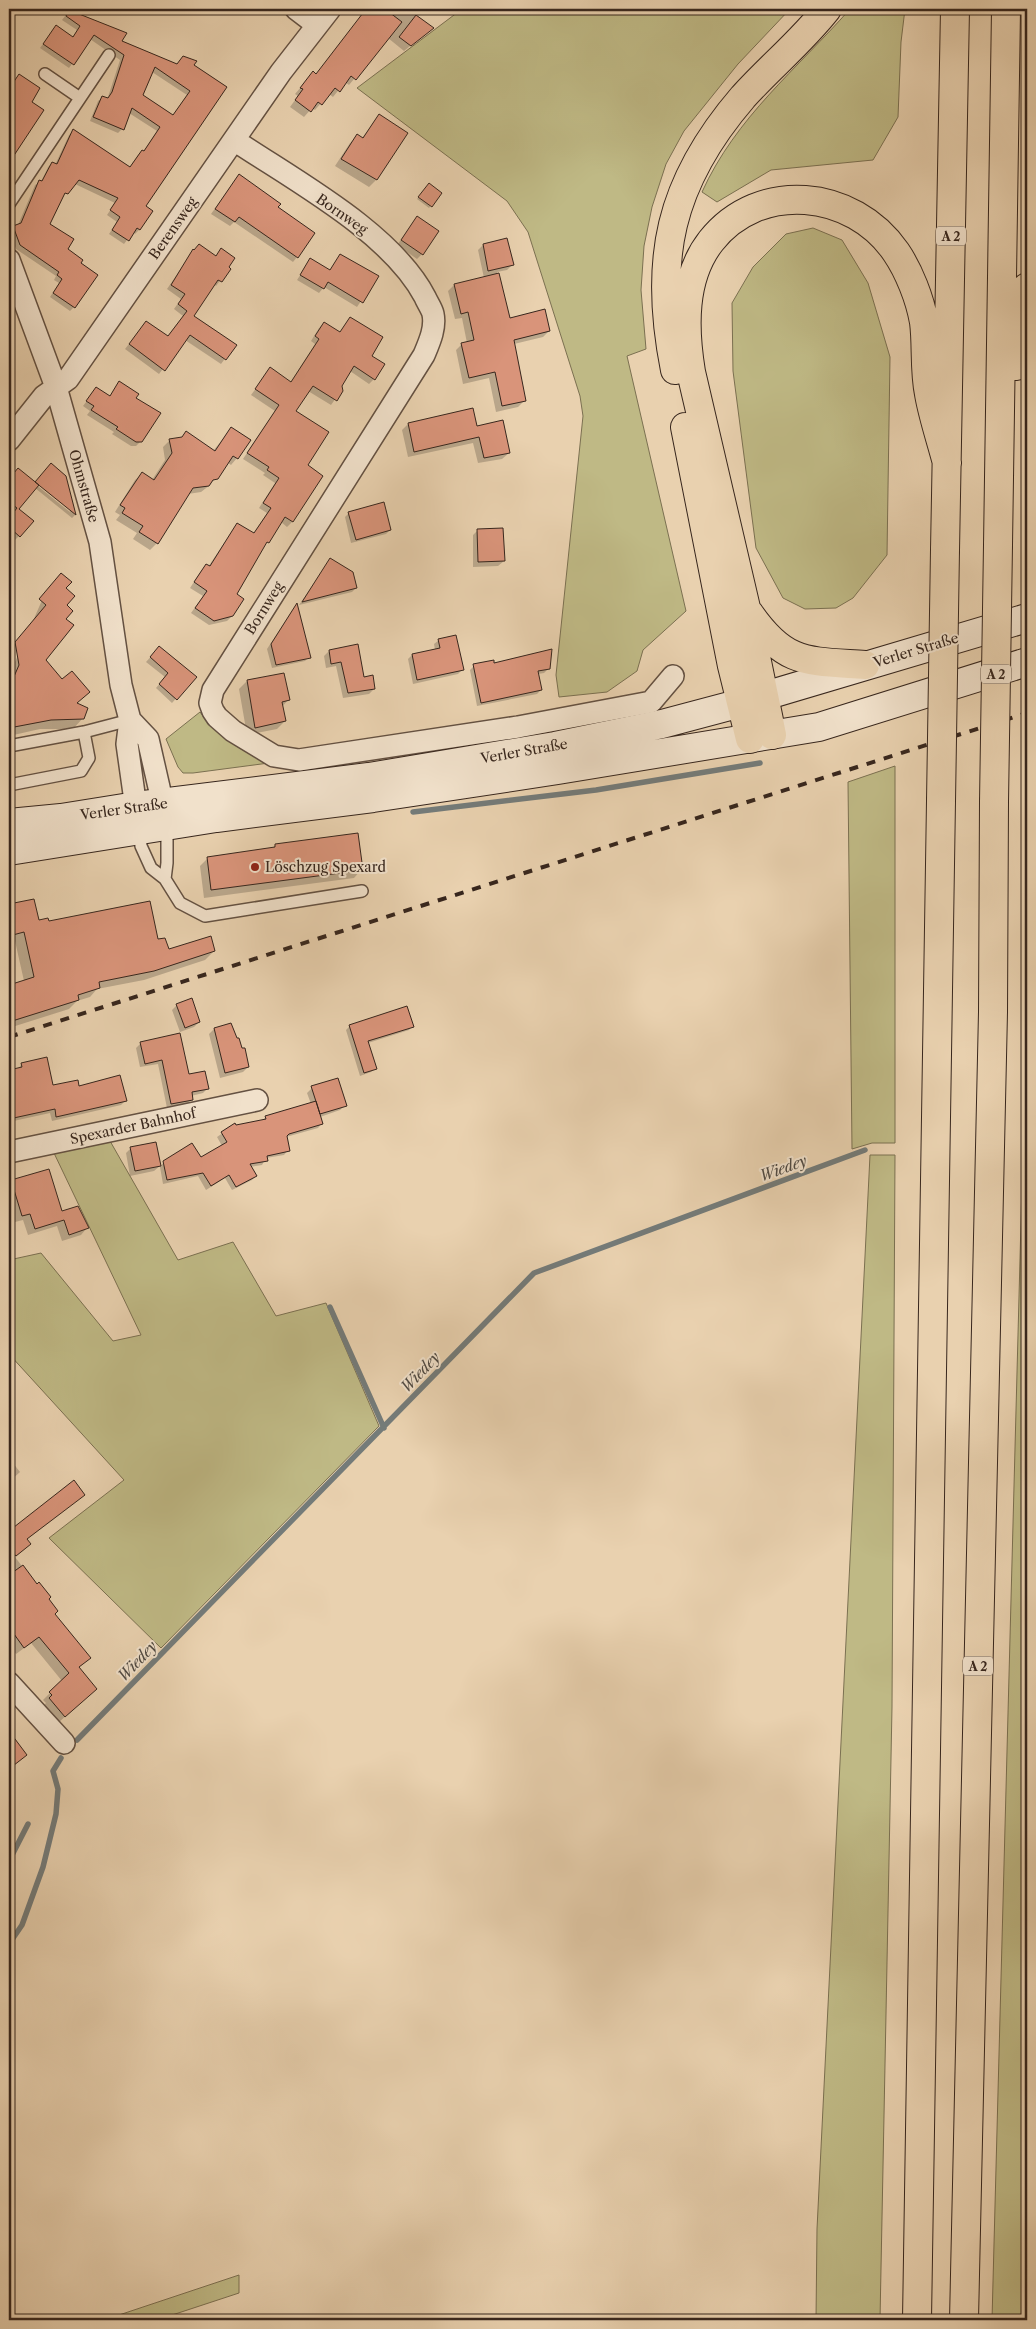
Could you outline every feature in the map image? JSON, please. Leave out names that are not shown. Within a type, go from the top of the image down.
[{"type":"highway","points":[[753,700],[732,666],[666,328],[666,267],[672,224],[687,182],[702,151],[745,95],[827,9]]},
{"type":"highway","name":"A 2","points":[[917,2320],[955,9]]},
{"type":"highway","name":"A 2","points":[[964,2320],[993,1012],[994,802],[1006,9]]},
{"type":"highway","points":[[761,737],[753,700],[746,608],[691,372],[687,346],[686,304],[696,270],[710,242],[729,223],[753,208],[770,202],[796,199],[816,200],[839,206],[854,214],[868,222],[881,235],[896,252],[912,282],[924,320],[928,393],[947,463]]},
{"type":"highway","points":[[1000,491],[1027,286]]},
{"type":"highway","points":[[746,608],[762,632],[775,645],[792,655],[814,662],[865,665]]},
{"type":"main road","name":"Verler Straße","points":[[9,851],[138,818],[535,749],[662,724],[753,700],[1027,618]]},
{"type":"main road","name":"Verler Straße","points":[[165,814],[382,796],[819,727],[1027,662]]},
{"type":"main road","name":"Verler Straße","points":[[9,823],[60,818],[138,818]]},
{"type":"street","points":[[296,9],[323,17]]},
{"type":"street","name":"Berensweg","points":[[9,440],[44,396],[68,379],[234,140],[323,17]]},
{"type":"street","name":"Bornweg","points":[[234,140],[363,226],[394,256],[418,284],[433,315],[432,338],[424,355],[212,690],[210,703],[217,717],[259,748],[274,756],[298,760],[518,727],[650,702],[673,676]]},
{"type":"street","name":"Ohmstraße","points":[[9,260],[56,387],[100,542],[122,685],[130,720],[127,744],[138,818]]},
{"type":"street","name":"Ohmstraße","points":[[130,720],[148,740],[165,814]]},
{"type":"street","name":"Spexarder Bahnhof","points":[[9,1152],[257,1100]]},
{"type":"street","points":[[9,1683],[64,1742]]},
{"type":"lane","points":[[9,204],[109,55]]},
{"type":"lane","points":[[45,74],[80,98]]},
{"type":"lane","points":[[9,746],[84,732],[130,720]]},
{"type":"lane","points":[[9,785],[80,771],[89,758],[84,732]]},
{"type":"lane","points":[[165,814],[167,863],[165,879]]},
{"type":"lane","points":[[138,818],[141,846],[151,868],[165,879],[180,903],[205,916],[362,891]]},
{"type":"shaded area","points":[[462,9],[790,9],[738,64],[684,131],[666,164],[652,207],[644,246],[641,290],[646,349],[627,356],[686,611],[643,650],[637,671],[607,692],[559,697],[556,675],[583,416],[580,396],[528,232],[507,201],[357,88]]},
{"type":"shaded area","points":[[850,9],[905,9],[901,42],[898,117],[873,160],[771,170],[717,202],[702,192],[732,140],[750,117]]},
{"type":"shaded area","points":[[813,228],[842,240],[868,283],[890,357],[887,555],[853,598],[836,608],[805,609],[783,598],[756,548],[733,371],[732,303],[753,267],[786,234]]},
{"type":"shaded area","points":[[200,712],[222,736],[269,763],[183,773],[178,767],[166,739]]},
{"type":"shaded area","points":[[895,766],[895,1143],[872,1143],[852,1149],[848,782]]},
{"type":"shaded area","points":[[1027,994],[1027,2320],[992,2320]]},
{"type":"shaded area","points":[[110,1141],[178,1260],[233,1242],[276,1316],[326,1303],[379,1426],[161,1648],[49,1538],[124,1480],[9,1354],[9,1260],[41,1253],[113,1341],[141,1335],[53,1151]]},
{"type":"shaded area","points":[[870,1155],[895,1155],[892,1707],[880,2320],[816,2320],[817,2229]]},
{"type":"shaded area","points":[[239,2275],[239,2293],[157,2320],[104,2320]]},
{"type":"building","points":[[366,9],[385,9],[402,22],[356,80],[351,76],[340,92],[335,88],[322,105],[318,102],[311,112],[295,100],[303,89],[300,88],[313,71],[316,74]]},
{"type":"building","points":[[69,10],[127,33],[122,41],[177,64],[183,56],[197,61],[194,65],[227,87],[146,206],[153,211],[140,230],[137,228],[129,241],[112,230],[120,217],[110,210],[118,198],[79,180],[68,194],[65,193],[50,224],[74,239],[68,249],[83,260],[81,263],[98,275],[75,308],[53,293],[62,279],[57,275],[59,272],[20,245],[13,226],[21,223],[39,180],[42,181],[52,162],[57,164],[73,129],[130,167],[142,150],[144,151],[160,127],[132,108],[124,130],[93,117],[102,96],[108,98],[112,92],[124,55],[94,35],[74,65],[43,44],[56,25],[73,37],[80,26],[66,16]],"holes":[[[155,67],[190,91],[173,115],[143,95]]]},
{"type":"building","points":[[416,15],[434,28],[411,46],[399,37]]},
{"type":"building","points":[[19,74],[40,88],[32,102],[44,110],[9,163],[9,89]]},
{"type":"building","points":[[379,114],[408,133],[377,180],[341,159],[357,134],[363,138]]},
{"type":"building","points":[[239,174],[281,204],[278,207],[315,233],[298,258],[239,217],[235,222],[215,209]]},
{"type":"building","points":[[429,183],[442,193],[432,207],[418,197]]},
{"type":"building","points":[[417,216],[439,231],[423,255],[401,240]]},
{"type":"building","points":[[507,238],[514,265],[488,271],[483,244]]},
{"type":"building","points":[[199,244],[216,256],[221,248],[235,258],[229,267],[231,269],[222,282],[218,280],[194,316],[237,345],[226,360],[190,335],[165,371],[129,344],[146,321],[168,336],[187,311],[178,304],[185,294],[171,285],[193,249]]},
{"type":"building","points":[[340,254],[379,276],[363,303],[328,282],[324,289],[300,275],[310,258],[330,270]]},
{"type":"building","points":[[499,273],[510,318],[545,309],[550,331],[514,340],[526,401],[502,406],[495,372],[469,378],[461,343],[474,340],[468,312],[461,314],[454,284]]},
{"type":"building","points":[[350,317],[383,337],[372,356],[385,364],[375,380],[354,366],[342,386],[343,391],[337,401],[313,386],[296,411],[329,432],[308,465],[323,476],[293,522],[285,517],[269,543],[267,542],[237,594],[244,599],[233,616],[214,621],[195,608],[207,591],[194,582],[206,564],[210,566],[237,523],[254,533],[271,508],[263,503],[279,478],[267,470],[269,467],[247,453],[279,405],[255,389],[270,367],[291,382],[319,339],[315,336],[324,322],[340,332]]},
{"type":"building","points":[[119,381],[139,394],[136,398],[161,413],[142,442],[136,442],[116,429],[118,427],[91,410],[94,406],[86,401],[96,387],[110,396]]},
{"type":"building","points":[[473,408],[477,426],[503,420],[510,453],[484,458],[479,437],[414,452],[408,423]]},
{"type":"building","points":[[231,427],[251,440],[238,459],[233,456],[218,479],[213,480],[209,486],[193,488],[158,544],[139,532],[143,526],[122,513],[125,508],[120,505],[142,472],[154,480],[172,453],[169,439],[182,437],[186,431],[215,451]]},
{"type":"building","points":[[51,463],[66,476],[76,515],[35,482]]},
{"type":"building","points":[[18,468],[39,485],[19,509],[34,521],[20,537],[9,527],[9,518],[17,508],[9,502],[9,479]]},
{"type":"building","points":[[384,502],[391,530],[356,540],[348,512]]},
{"type":"building","points":[[503,528],[505,561],[478,562],[477,529]]},
{"type":"building","points":[[330,558],[353,572],[357,588],[302,602]]},
{"type":"building","points":[[61,573],[72,582],[66,588],[75,596],[67,605],[73,611],[66,619],[74,625],[46,660],[62,679],[72,671],[90,692],[77,703],[88,708],[84,719],[51,720],[9,728],[9,688],[19,665],[15,642],[46,605],[39,599]]},
{"type":"building","points":[[297,603],[311,658],[276,665],[271,644]]},
{"type":"building","points":[[456,635],[464,670],[417,680],[412,654],[440,648],[438,639]]},
{"type":"building","points":[[358,644],[364,677],[373,675],[375,689],[348,693],[341,662],[331,664],[329,650]]},
{"type":"building","points":[[159,646],[197,677],[177,700],[159,684],[168,673],[150,657]]},
{"type":"building","points":[[552,649],[550,669],[538,671],[542,690],[481,703],[473,664],[494,660],[494,663]]},
{"type":"building","points":[[284,673],[290,700],[282,702],[286,721],[255,728],[247,680]]},
{"type":"building","points":[[358,833],[363,870],[211,890],[207,857],[275,847],[275,844]]},
{"type":"building","points":[[34,899],[39,920],[48,918],[49,921],[150,901],[158,939],[165,938],[169,949],[211,936],[215,951],[154,971],[99,982],[100,988],[78,995],[79,1000],[9,1022],[9,985],[34,977],[24,932],[9,936],[9,904]]},
{"type":"building","points":[[192,998],[200,1022],[185,1028],[176,1004]]},
{"type":"building","points":[[407,1006],[414,1027],[368,1041],[377,1069],[364,1073],[349,1025]]},
{"type":"building","points":[[231,1023],[242,1048],[245,1048],[249,1067],[225,1073],[214,1028]]},
{"type":"building","points":[[180,1033],[189,1074],[205,1071],[209,1089],[192,1092],[193,1100],[171,1104],[162,1060],[145,1064],[140,1042]]},
{"type":"building","points":[[47,1057],[53,1085],[78,1080],[79,1086],[120,1075],[127,1101],[56,1117],[55,1109],[9,1119],[9,1070],[22,1067],[21,1063]]},
{"type":"building","points":[[338,1078],[347,1106],[320,1114],[311,1086]]},
{"type":"building","points":[[316,1101],[323,1124],[289,1134],[287,1136],[290,1151],[267,1156],[268,1161],[250,1164],[257,1176],[236,1187],[229,1175],[211,1186],[203,1173],[167,1180],[163,1161],[192,1143],[201,1157],[227,1142],[221,1132],[235,1123],[236,1125],[266,1119],[265,1116]]},
{"type":"building","points":[[156,1142],[161,1166],[135,1171],[130,1147]]},
{"type":"building","points":[[49,1169],[62,1211],[78,1206],[89,1228],[69,1235],[64,1220],[35,1229],[30,1214],[22,1216],[11,1180]]},
{"type":"building","points":[[74,1480],[85,1495],[27,1539],[31,1544],[16,1556],[9,1548],[9,1531]]},
{"type":"building","points":[[23,1565],[37,1584],[39,1582],[51,1597],[49,1599],[58,1611],[55,1614],[91,1658],[79,1667],[97,1689],[65,1717],[49,1698],[52,1695],[49,1692],[69,1673],[39,1637],[24,1648],[9,1627],[9,1575]]},
{"type":"building","points":[[9,1731],[27,1755],[9,1769]]},
{"type":"waterway","points":[[413,812],[596,790],[760,763]]},
{"type":"waterway","name":"Wiedey","points":[[77,1740],[534,1273],[865,1150]]},
{"type":"waterway","points":[[330,1307],[384,1428]]},
{"type":"waterway","name":"Wiedey","points":[[9,1944],[22,1925],[43,1867],[56,1814],[58,1789],[53,1771],[61,1758]]},
{"type":"waterway","points":[[9,1861],[28,1824]]},
{"type":"railway","points":[[9,1037],[1027,713]]},
{"type":"place","name":"Löschzug Spexard","points":[[255,867]]}]
